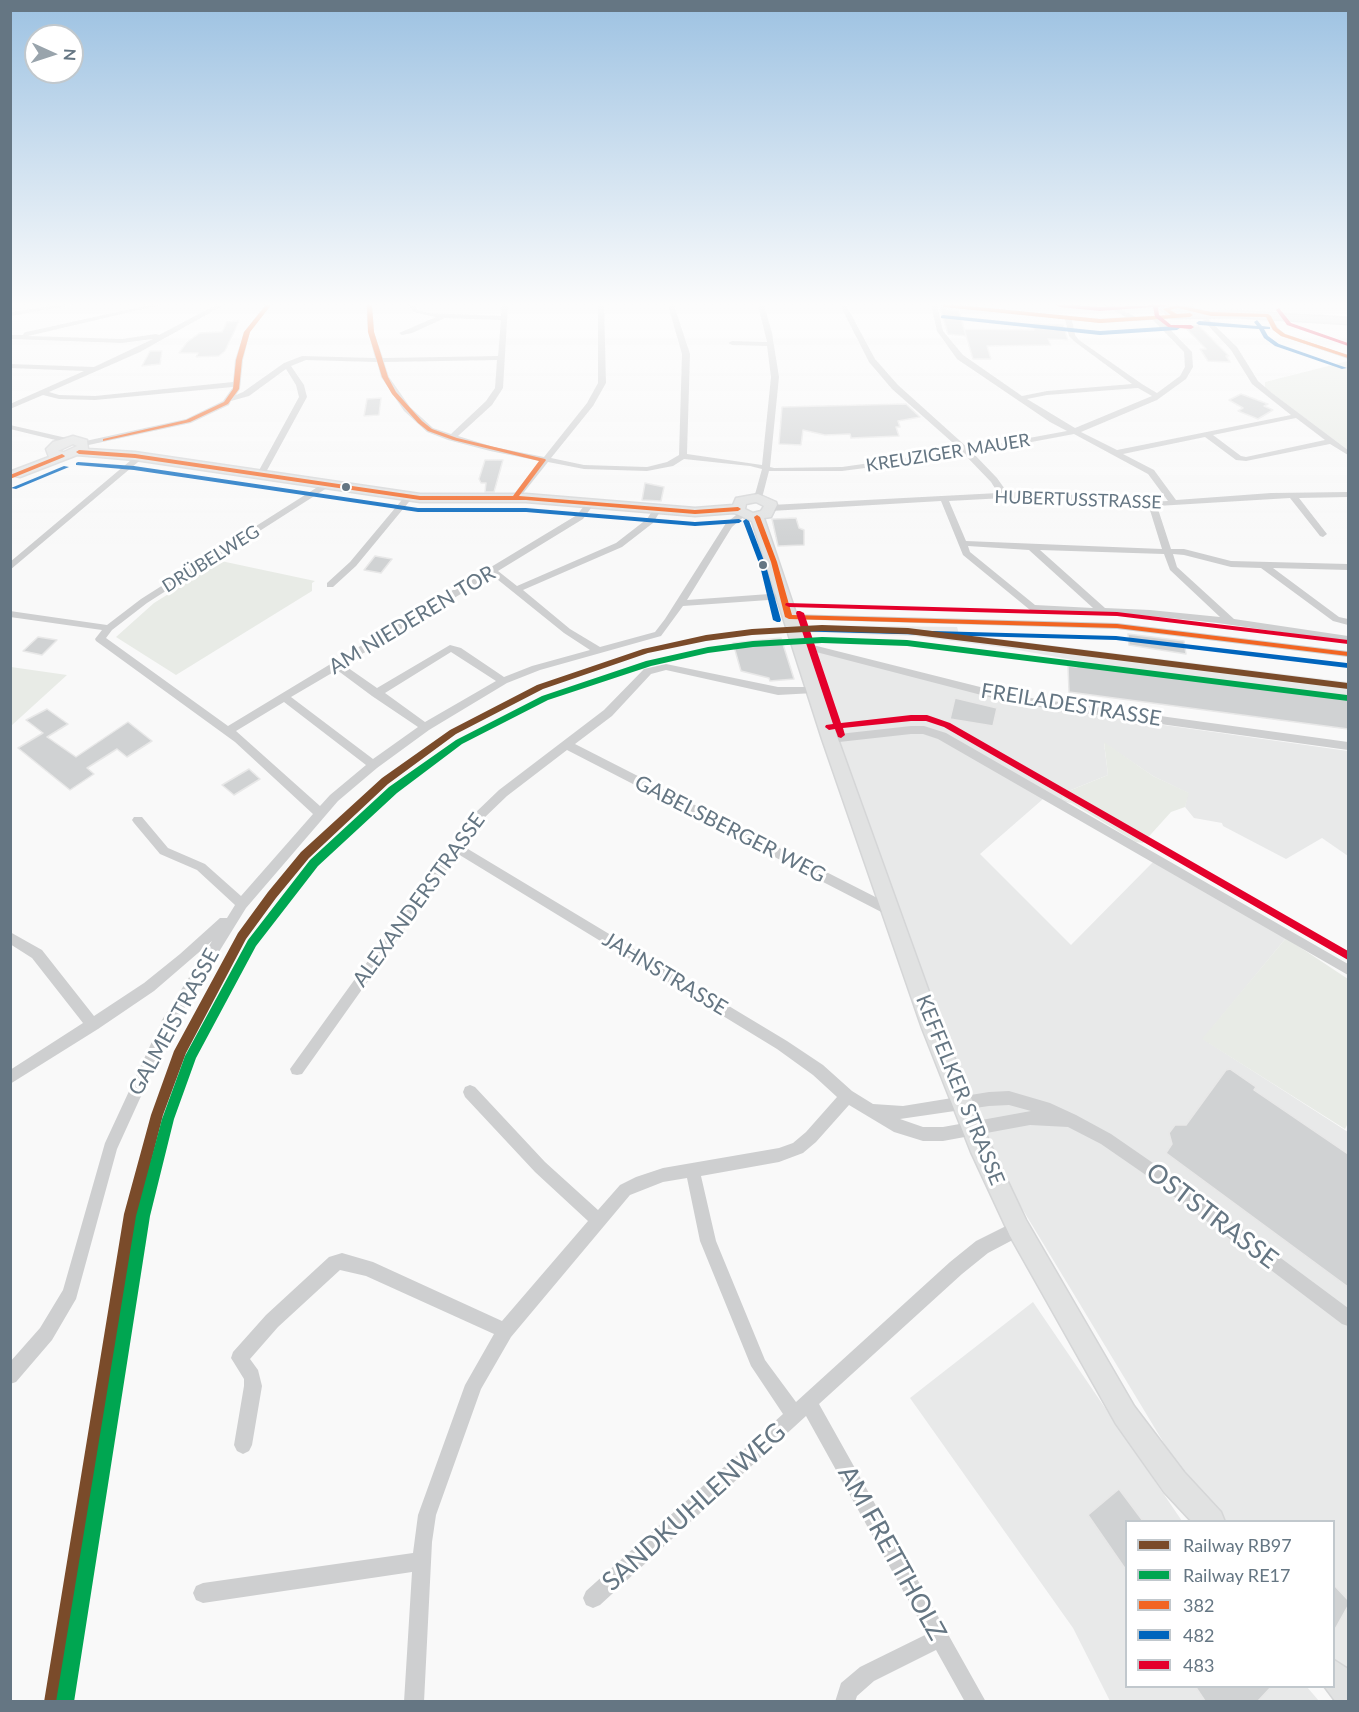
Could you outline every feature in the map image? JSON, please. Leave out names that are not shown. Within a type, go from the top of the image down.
[{"type":"street","points":[[10,408],[61,385]]},
{"type":"street","points":[[43,393],[59,397],[95,398],[227,385]]},
{"type":"street","points":[[230,399],[236,385]]},
{"type":"street","points":[[83,448],[116,437],[195,419],[218,409],[230,399],[251,391],[259,385]]},
{"type":"street","points":[[261,474],[303,397],[300,385]]},
{"type":"street","points":[[390,385],[394,393],[426,427],[451,438],[543,460],[588,467],[643,470],[670,464],[683,456],[685,385]]},
{"type":"street","points":[[451,438],[495,396],[499,385]]},
{"type":"street","points":[[514,499],[590,404],[601,385]]},
{"type":"street","points":[[758,498],[766,469],[774,385]]},
{"type":"street","points":[[893,385],[967,452],[998,484],[1004,495]]},
{"type":"street","points":[[1002,385],[1073,432],[1151,472],[1174,503]]},
{"type":"street","name":"KREUZIGER MAUER","points":[[683,456],[750,464],[766,469],[842,469],[967,452],[1073,432],[1157,396],[1172,385]]},
{"type":"street","points":[[1259,385],[1296,416],[1348,453]]},
{"type":"street","points":[[1021,398],[1047,393],[1139,386],[1157,396]]},
{"type":"street","points":[[1117,454],[1296,416]]},
{"type":"street","points":[[10,427],[58,446],[107,449],[137,456]]},
{"type":"street","points":[[1206,434],[1237,457],[1246,459],[1331,441]]},
{"type":"street","points":[[107,449],[104,445],[116,437]]},
{"type":"street","points":[[13,476],[58,446]]},
{"type":"street","points":[[83,448],[409,497],[514,499],[702,512],[740,511],[757,517],[766,514],[771,507],[767,502],[758,498],[741,501],[740,511]]},
{"type":"street","points":[[10,567],[137,456]]},
{"type":"street","name":"DRÜBELWEG","points":[[228,731],[100,639],[109,628],[157,593],[327,484]]},
{"type":"street","name":"HUBERTUSSTRASSE","points":[[771,507],[1004,495],[1057,496],[1122,504],[1152,504],[1292,495],[1348,494]]},
{"type":"street","points":[[1292,495],[1323,534]]},
{"type":"street","points":[[330,585],[353,564],[409,497]]},
{"type":"street","points":[[944,498],[961,543],[969,556],[1037,610],[1101,610],[1230,621],[1348,639]]},
{"type":"street","name":"AM NIEDEREN TOR","points":[[228,731],[584,514],[590,504]]},
{"type":"street","points":[[1152,504],[1175,571],[1230,621]]},
{"type":"street","points":[[516,590],[622,543],[650,521],[657,510]]},
{"type":"street","name":"GALMEISTRASSE","points":[[10,1376],[46,1334],[63,1308],[75,1278],[102,1173],[122,1118],[167,1024],[242,904],[320,813],[373,765],[425,727],[503,681],[536,668],[658,634],[740,511]]},
{"type":"street","name":"KEFFELKER STRASSE","points":[[757,517],[830,739],[972,1129],[1018,1227],[1125,1415],[1174,1482],[1210,1520]]},
{"type":"street","points":[[961,543],[1188,553],[1226,564],[1348,567]]},
{"type":"street","points":[[1031,547],[1101,610]]},
{"type":"street","points":[[1263,565],[1336,619],[1348,622]]},
{"type":"street","points":[[493,571],[573,635],[598,650]]},
{"type":"street","points":[[680,603],[783,596]]},
{"type":"street","points":[[10,614],[109,628]]},
{"type":"street","points":[[789,617],[1117,626],[1348,654]]},
{"type":"street","name":"FREILADESTRASSE","points":[[797,644],[1016,700],[1348,746]]},
{"type":"street","points":[[376,694],[450,648],[457,650],[503,681]]},
{"type":"street","points":[[337,665],[425,727]]},
{"type":"street","name":"ALEXANDERSTRASSE","points":[[297,1069],[455,847],[494,800],[615,707],[648,671],[658,667],[773,691],[813,690]]},
{"type":"street","points":[[284,697],[373,765]]},
{"type":"street","points":[[830,739],[911,730],[937,734],[1348,970]]},
{"type":"street","points":[[228,731],[320,813]]},
{"type":"street","name":"GABELSBERGER WEG","points":[[567,745],[893,912]]},
{"type":"street","points":[[10,1078],[93,1025],[185,958],[242,904],[201,867],[164,851],[138,820]]},
{"type":"street","name":"JAHNSTRASSE","points":[[455,847],[782,1045],[818,1070],[847,1096],[898,1127],[923,1134],[972,1129]]},
{"type":"street","points":[[10,937],[37,954],[93,1025]]},
{"type":"street","points":[[470,1092],[540,1167],[598,1220]]},
{"type":"street","points":[[414,1701],[422,1561],[428,1515],[442,1469],[474,1385],[505,1331],[625,1190],[636,1184],[692,1169],[779,1155],[798,1148],[811,1137],[847,1096]]},
{"type":"street","name":"OSTSTRASSE","points":[[962,1105],[989,1099],[1009,1098],[1031,1103],[1071,1120],[1106,1139],[1348,1318]]},
{"type":"street","name":"JAHNSTRASSE","points":[[870,1110],[903,1113],[962,1105]]},
{"type":"street","name":"OSTSTRASSE","points":[[972,1129],[1030,1118],[1071,1120]]},
{"type":"street","name":"SANDKUHLENWEG","points":[[692,1169],[708,1241],[759,1366],[802,1410]]},
{"type":"street","name":"SANDKUHLENWEG","points":[[593,1598],[956,1268],[982,1247],[1018,1227]]},
{"type":"street","points":[[243,1445],[253,1386],[252,1376],[239,1358],[272,1321],[334,1263],[342,1261],[367,1268],[505,1331]]},
{"type":"street","name":"AM FRETTHOLZ","points":[[802,1410],[976,1701]]},
{"type":"street","points":[[203,1593],[422,1561]]},
{"type":"street","points":[[845,1701],[848,1690],[867,1674],[939,1638]]},
{"type":"street","points":[[1335,1676],[1348,1693]]},
{"type":"shaded area","points":[[1265,385],[1348,385],[1348,450],[1265,388]]},
{"type":"shaded area","points":[[221,561],[315,581],[312,583],[312,591],[176,675],[116,637],[154,603]]},
{"type":"shaded area","points":[[799,625],[957,627],[959,634],[1348,682],[1348,698],[1124,669],[1007,648],[914,636],[801,632]]},
{"type":"shaded area","points":[[810,648],[1022,705],[1348,751],[1348,856],[1322,838],[1286,859],[1223,826],[1222,823],[1194,818],[1185,807],[1188,793],[1153,776],[1104,743],[1108,775],[1066,792],[1062,798],[1072,803],[1043,799],[980,854],[1071,945],[1153,862],[1286,938],[1203,1039],[1348,1132],[1348,1693],[1335,1676],[1335,1520],[1210,1520],[971,1124],[840,760],[831,698]]},
{"type":"shaded area","points":[[10,667],[67,675],[11,726]]},
{"type":"shaded area","points":[[1104,742],[1153,776],[1189,793],[1185,807],[1171,812],[1143,843],[1136,842],[1062,797],[1066,792],[1108,775]]},
{"type":"shaded area","points":[[1286,938],[1348,979],[1348,1123],[1345,1129],[1202,1039]]},
{"type":"shaded area","points":[[1033,1302],[1181,1520],[1125,1520],[1125,1688],[1308,1688],[1319,1701],[1110,1701],[1073,1628],[910,1398]]},
{"type":"building","points":[[1241,394],[1268,404],[1264,406],[1273,410],[1258,419],[1238,411],[1243,408],[1229,400]]},
{"type":"building","points":[[381,398],[379,415],[364,416],[367,399]]},
{"type":"building","points":[[906,404],[920,417],[898,421],[900,427],[896,427],[899,436],[851,438],[850,434],[825,435],[803,430],[801,445],[779,444],[782,407]]},
{"type":"building","points":[[485,460],[503,460],[494,492],[485,492],[486,483],[481,483],[479,479]]},
{"type":"building","points":[[645,483],[664,487],[661,501],[642,500]]},
{"type":"building","points":[[796,518],[799,528],[804,530],[804,545],[778,546],[772,519]]},
{"type":"building","points":[[375,556],[392,559],[381,573],[364,570]]},
{"type":"building","points":[[1128,634],[1184,641],[1186,654],[1129,645]]},
{"type":"building","points":[[38,637],[57,640],[42,655],[23,651]]},
{"type":"building","points":[[781,638],[794,679],[770,681],[769,678],[741,671],[733,643]]},
{"type":"building","points":[[1077,663],[1348,699],[1348,729],[1069,692],[1068,666],[1077,667]]},
{"type":"building","points":[[955,698],[997,708],[993,726],[950,719]]},
{"type":"building","points":[[47,709],[68,724],[47,737],[76,757],[128,722],[152,741],[127,757],[117,749],[87,768],[94,774],[70,790],[18,748],[43,733],[26,720]]},
{"type":"building","points":[[249,769],[260,779],[234,795],[222,785]]},
{"type":"building","points":[[1230,1069],[1256,1087],[1254,1090],[1348,1154],[1348,1287],[1166,1153],[1172,1144],[1169,1133],[1175,1125],[1186,1125],[1226,1070]]},
{"type":"building","points":[[1119,1489],[1142,1520],[1125,1520],[1125,1569],[1088,1515]]},
{"type":"building","points":[[1335,1586],[1348,1600],[1348,1606],[1335,1629]]},
{"type":"building","points":[[1196,1688],[1270,1688],[1258,1701],[1205,1701]]},
{"type":"rail line","name":"RB97","points":[[53,1702],[131,1214],[157,1115],[180,1051],[242,936],[272,895],[305,855],[385,781],[453,732],[540,687],[646,651],[706,638],[752,632],[822,628],[908,631],[1348,686]]},
{"type":"rail line","name":"RE17","points":[[65,1702],[143,1216],[168,1119],[191,1056],[252,943],[314,863],[393,790],[459,742],[545,698],[649,663],[708,650],[753,644],[822,640],[907,643],[1347,698]]},
{"type":"transit line","name":"382","points":[[105,440],[188,421],[226,403],[236,385]]},
{"type":"transit line","name":"382","points":[[389,385],[420,422],[430,430],[455,439],[543,460],[514,499]]},
{"type":"transit line","name":"382","points":[[79,452],[135,456],[420,498],[526,498],[695,512],[738,509]]},
{"type":"transit line","name":"382","points":[[10,477],[62,456]]},
{"type":"transit line","name":"482","points":[[78,464],[134,468],[418,510],[526,510],[695,524],[739,521]]},
{"type":"transit line","name":"482","points":[[14,488],[66,467]]},
{"type":"transit line","name":"382","points":[[757,517],[774,562],[789,617]]},
{"type":"transit line","name":"482","points":[[746,521],[763,566],[777,620]]},
{"type":"transit line","name":"483","points":[[789,605],[1117,614],[1348,642]]},
{"type":"transit line","name":"483","points":[[800,613],[841,735]]},
{"type":"transit line","name":"382","points":[[789,617],[1117,626],[1348,654]]},
{"type":"transit line","name":"482","points":[[789,629],[1116,638],[1347,666]]},
{"type":"transit line","name":"483","points":[[829,727],[911,718],[927,718],[947,725],[1348,956]]}]
